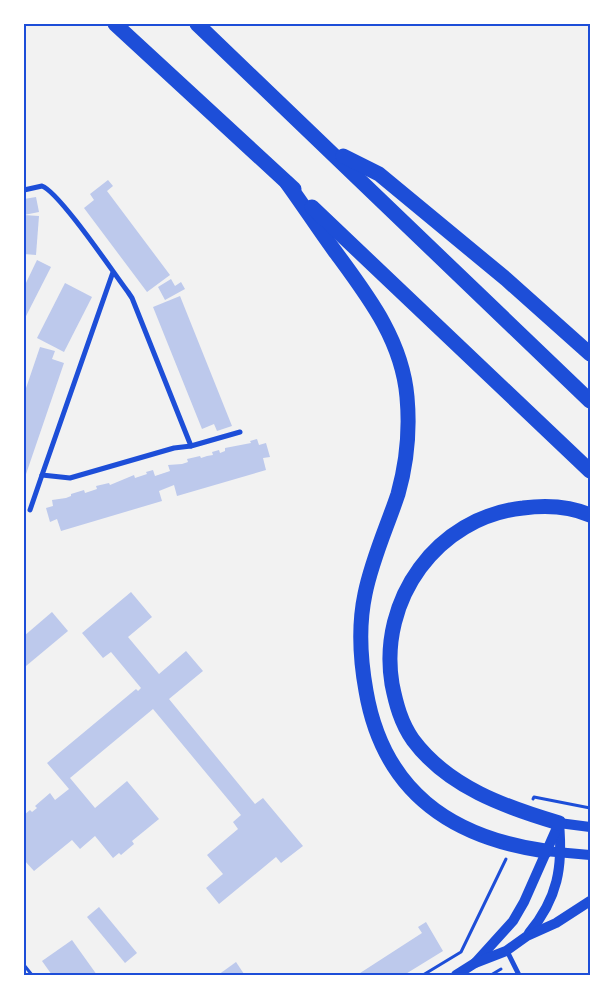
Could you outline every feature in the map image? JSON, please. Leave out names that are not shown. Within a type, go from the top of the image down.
[{"type":"highway","points":[[115,24],[287,184],[590,472]]},
{"type":"highway","points":[[197,24],[590,401]]},
{"type":"highway","points":[[330,150],[379,174],[506,279],[590,354]]},
{"type":"highway","points":[[287,184],[380,313],[397,350],[407,396],[407,448],[402,480],[370,571],[361,616],[359,640],[361,665],[374,729],[393,766],[406,784],[431,806],[475,832],[512,846],[545,850]]},
{"type":"highway","points":[[559,823],[493,801],[466,786],[436,764],[414,741],[401,719],[396,704],[390,672],[391,634],[399,605],[414,575],[429,556],[460,530],[488,516],[514,509],[554,506],[590,515]]},
{"type":"main road","points":[[559,823],[590,827]]},
{"type":"main road","points":[[475,963],[513,921],[524,902],[545,850],[559,823]]},
{"type":"main road","points":[[527,936],[543,916],[553,894],[561,868],[562,853],[559,823]]},
{"type":"main road","points":[[545,850],[590,855]]},
{"type":"main road","points":[[456,975],[475,963],[506,951],[527,936],[556,923],[590,901]]},
{"type":"street","points":[[24,190],[42,186],[52,191],[136,306],[191,446]]},
{"type":"street","points":[[30,510],[113,272]]},
{"type":"street","points":[[42,475],[70,478],[174,448],[191,446],[240,432]]},
{"type":"street","points":[[506,951],[519,975]]},
{"type":"path","points":[[527,813],[534,797],[590,808]]},
{"type":"path","points":[[423,975],[461,952],[512,846]]},
{"type":"path","points":[[24,965],[32,975]]},
{"type":"building","points":[[108,180],[113,186],[107,191],[170,275],[147,292],[84,208],[94,200],[90,194]]},
{"type":"building","points":[[36,197],[39,212],[24,215],[24,199]]},
{"type":"building","points":[[24,215],[39,216],[36,255],[24,254]]},
{"type":"building","points":[[37,260],[51,267],[24,320],[24,287]]},
{"type":"building","points":[[171,279],[175,286],[181,282],[185,289],[165,300],[158,287]]},
{"type":"building","points":[[65,283],[92,297],[64,352],[37,338]]},
{"type":"building","points":[[180,296],[232,426],[217,431],[214,424],[202,429],[153,307]]},
{"type":"building","points":[[40,347],[55,351],[52,359],[64,363],[24,480],[24,394]]},
{"type":"building","points":[[257,439],[259,445],[266,443],[270,457],[263,458],[266,470],[177,496],[174,485],[159,491],[162,501],[61,531],[57,519],[50,522],[46,508],[53,506],[52,500],[66,498],[71,496],[71,494],[84,490],[85,493],[97,489],[96,486],[109,483],[110,485],[134,475],[135,478],[153,470],[155,476],[170,471],[168,465],[182,464],[188,462],[187,459],[213,455],[212,452],[219,450],[220,453],[225,451],[225,448],[251,443],[250,441]]},
{"type":"building","points":[[131,592],[152,617],[128,637],[159,674],[186,651],[203,671],[169,699],[255,804],[263,798],[303,846],[281,863],[276,857],[219,904],[206,888],[223,874],[207,855],[238,829],[233,822],[241,815],[153,709],[70,778],[95,808],[127,781],[159,819],[132,841],[134,844],[121,855],[119,853],[113,858],[95,836],[80,849],[72,840],[34,871],[24,860],[24,815],[30,810],[32,812],[37,808],[35,806],[50,793],[55,800],[69,789],[47,763],[136,689],[138,691],[141,688],[111,652],[103,658],[82,633]]},
{"type":"building","points":[[52,612],[68,631],[26,666],[24,663],[24,636]]},
{"type":"building","points":[[99,907],[137,953],[125,963],[87,917]]},
{"type":"building","points":[[426,922],[443,951],[404,975],[357,975],[422,933],[418,927]]},
{"type":"building","points":[[72,940],[97,975],[52,975],[42,961]]},
{"type":"building","points":[[236,962],[244,974],[218,975]]}]
